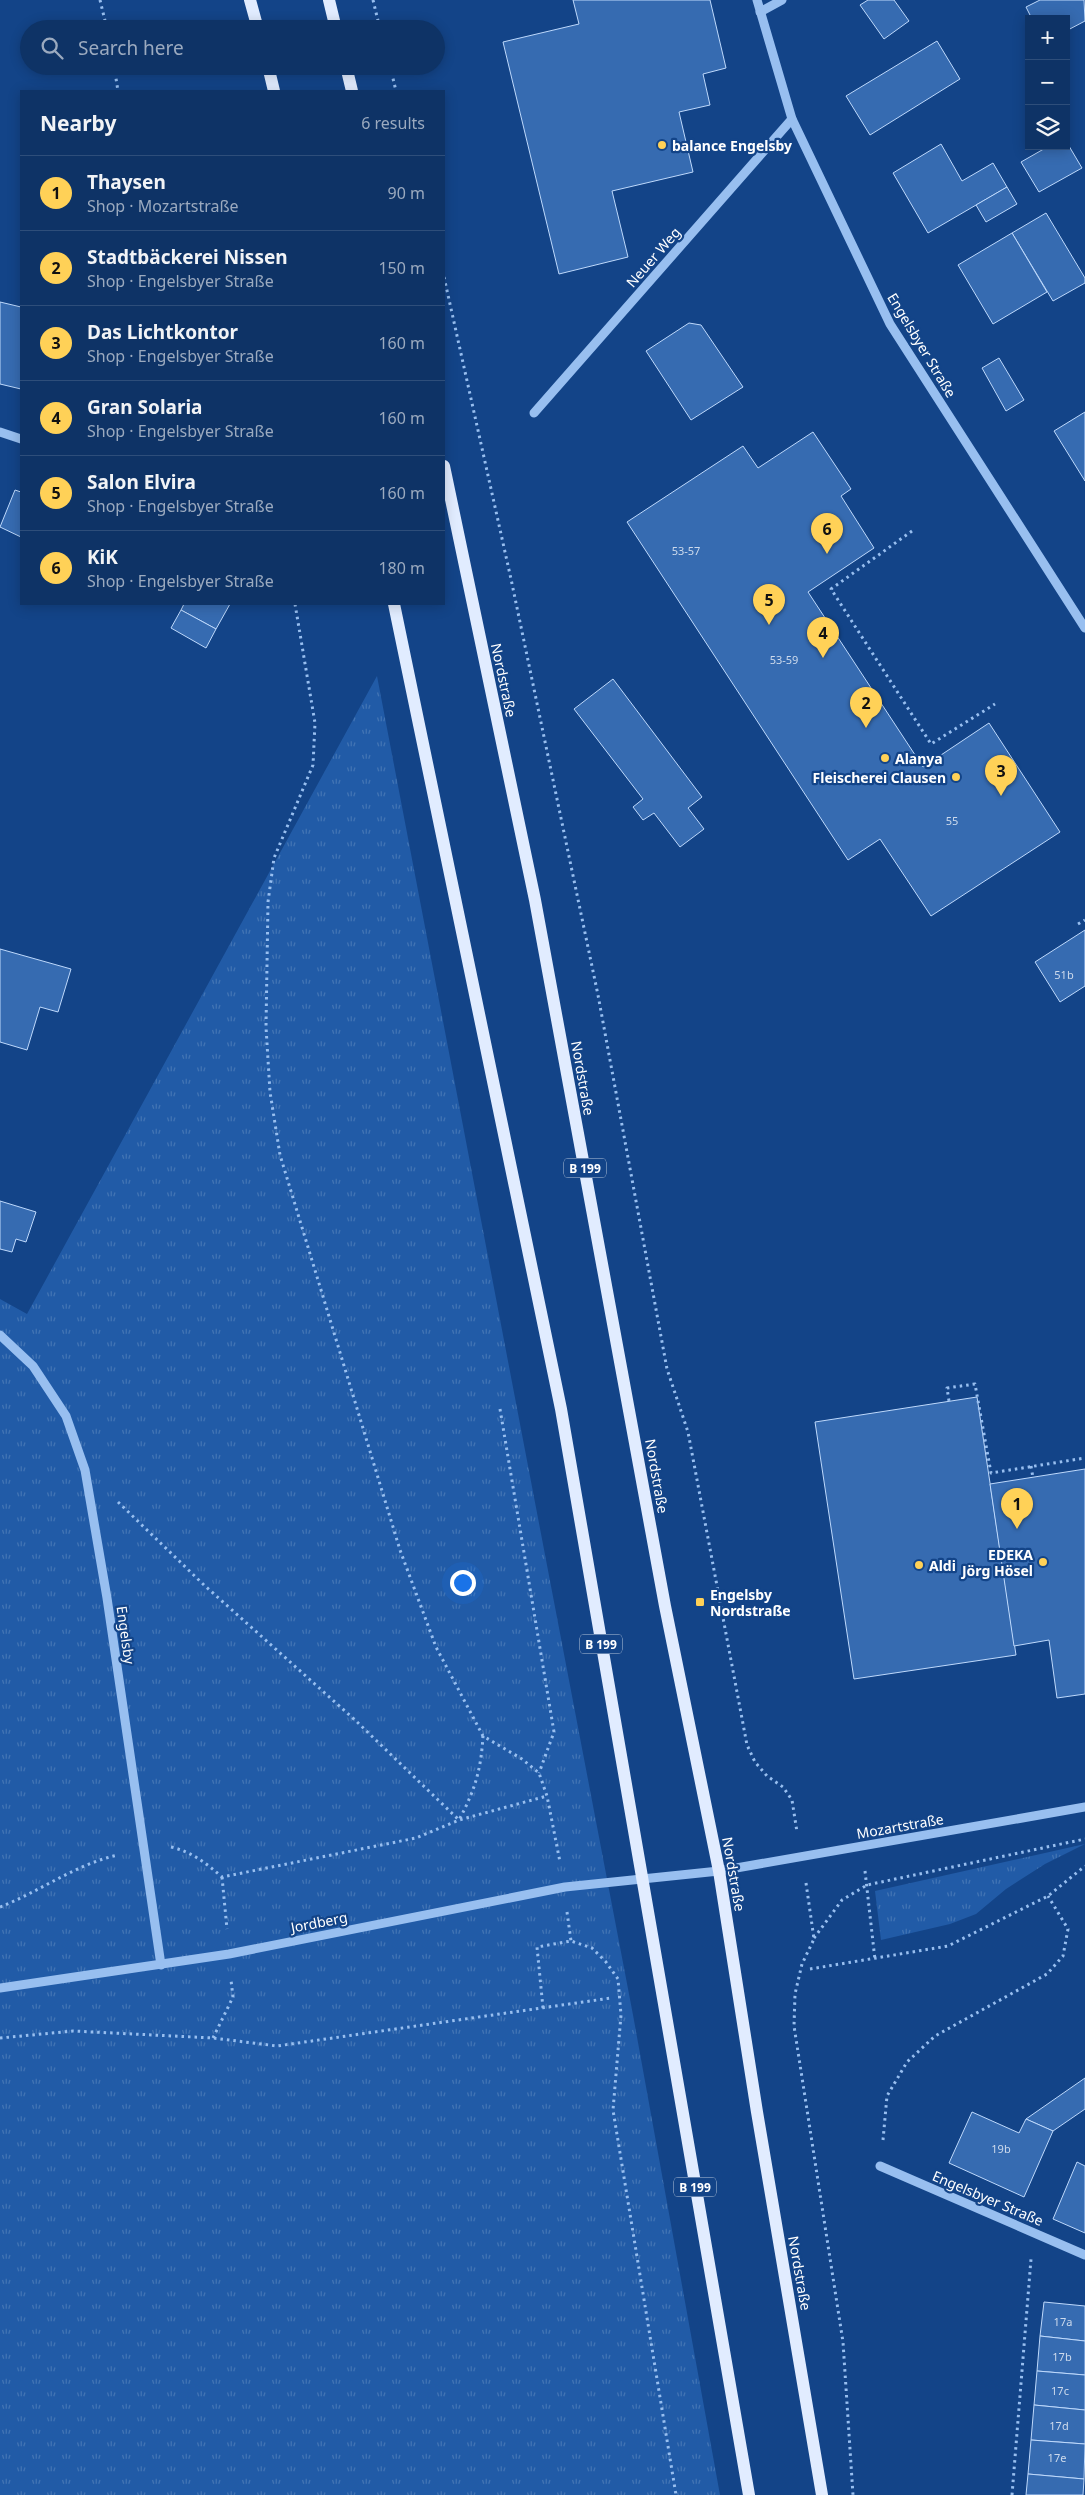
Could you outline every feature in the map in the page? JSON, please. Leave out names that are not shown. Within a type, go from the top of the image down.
[{"type":"main road","points":[[250,0],[256,20]]},
{"type":"main road","points":[[329,0],[334,20]]},
{"type":"main road","points":[[270,75],[274,90]]},
{"type":"main road","points":[[348,75],[352,90]]},
{"type":"main road","name":"Nordstraße","points":[[445,471],[535,900],[663,1596],[719,1871],[757,2112],[822,2495]]},
{"type":"main road","name":"B 199","points":[[394,605],[559,1399],[749,2495]]},
{"type":"street","name":"Engelsbyer Straße","points":[[757,0],[792,119],[890,324],[1085,628]]},
{"type":"street","points":[[760,12],[782,0]]},
{"type":"street","name":"Neuer Weg","points":[[534,413],[792,119]]},
{"type":"street","points":[[0,432],[20,439]]},
{"type":"street","name":"Engelsby","points":[[0,1335],[33,1366],[66,1416],[85,1470],[107,1598],[161,1965]]},
{"type":"street","name":"Mozartstraße","points":[[642,1880],[719,1871],[1085,1806]]},
{"type":"street","name":"Jordberg","points":[[0,1988],[229,1954],[565,1887],[642,1880]]},
{"type":"street","name":"Engelsbyer Straße","points":[[880,2166],[1085,2255]]},
{"type":"path","points":[[100,0],[105,20]]},
{"type":"path","points":[[373,0],[378,20]]},
{"type":"path","points":[[115,75],[118,90]]},
{"type":"path","points":[[392,75],[396,90]]},
{"type":"path","points":[[445,281],[507,560],[598,995],[667,1369],[688,1432],[747,1745]]},
{"type":"path","points":[[912,531],[831,589],[931,744],[995,704]]},
{"type":"path","points":[[295,605],[315,724],[313,765],[274,858],[268,902],[266,1026],[270,1092],[280,1155],[400,1550],[436,1646],[483,1736],[481,1764],[475,1790],[459,1820]]},
{"type":"path","points":[[1078,924],[1085,920]]},
{"type":"path","points":[[949,1401],[947,1388],[975,1384],[991,1473],[1085,1458]]},
{"type":"path","points":[[500,1409],[554,1732],[539,1773]]},
{"type":"path","points":[[1031,1466],[1032,1478]]},
{"type":"path","points":[[85,1470],[204,1585],[355,1720],[459,1820]]},
{"type":"path","points":[[483,1736],[522,1759],[539,1773],[547,1796],[565,1887],[570,1941]]},
{"type":"path","points":[[0,1907],[100,1859],[143,1849],[168,1847],[186,1851],[206,1863],[222,1877],[416,1838],[459,1820],[547,1796]]},
{"type":"path","points":[[814,1938],[842,1900],[866,1885],[1085,1839]]},
{"type":"path","points":[[810,1969],[875,1960],[948,1946],[1048,1896],[1085,1866]]},
{"type":"path","points":[[880,2166],[888,2096],[907,2062],[935,2036],[1047,1974],[1063,1956],[1068,1929],[1048,1896]]},
{"type":"path","points":[[868,1897],[875,1960]]},
{"type":"path","points":[[544,2008],[537,1947],[570,1941],[592,1948],[606,1962],[618,1980],[620,2015],[613,2110],[676,2495]]},
{"type":"path","points":[[0,2038],[73,2031],[213,2038],[277,2046],[611,1998]]},
{"type":"path","points":[[794,2026],[843,2342],[853,2495]]},
{"type":"path","points":[[1012,2495],[1032,2251],[1039,2235]]},
{"type":"green space","points":[[377,676],[633,2015],[720,2495],[0,2495],[0,1299],[27,1314]]},
{"type":"green space","points":[[1085,1844],[1045,1864],[1006,1889],[976,1914],[950,1924],[881,1940],[875,1891]]},
{"type":"building","points":[[573,0],[710,0],[726,68],[703,74],[710,105],[679,112],[693,172],[612,191],[628,257],[559,274],[503,42],[579,24]]},
{"type":"building","points":[[868,0],[894,0],[909,21],[884,39],[860,5]]},
{"type":"building","points":[[1040,0],[1084,0],[1085,21],[1070,29],[1070,15],[1030,15],[1026,7]]},
{"type":"building","points":[[937,41],[960,79],[870,135],[846,96]]},
{"type":"building","points":[[941,144],[962,181],[993,163],[1007,187],[928,233],[893,173]]},
{"type":"building","points":[[1070,148],[1082,168],[1039,192],[1021,162],[1042,150],[1070,150]]},
{"type":"building","points":[[1007,187],[1017,204],[986,222],[976,205]]},
{"type":"building","points":[[1046,213],[1085,278],[1085,283],[1053,301],[1012,233]]},
{"type":"building","points":[[1012,233],[1047,292],[993,324],[958,265]]},
{"type":"building","points":[[0,302],[20,307],[20,389],[0,384]]},
{"type":"building","points":[[689,323],[701,325],[743,387],[691,420],[646,351]]},
{"type":"building","points":[[999,358],[1024,400],[1006,411],[982,368]]},
{"type":"building","points":[[1085,412],[1085,481],[1054,431]]},
{"type":"building","points":[[813,432],[851,489],[841,496],[874,548],[808,592],[923,767],[989,723],[1060,832],[931,916],[880,839],[848,860],[627,522],[743,446],[758,468]]},
{"type":"building","points":[[15,490],[20,492],[20,537],[0,527]]},
{"type":"building","points":[[184,605],[229,605],[216,629],[181,610]]},
{"type":"building","points":[[181,610],[216,629],[206,648],[171,628]]},
{"type":"building","points":[[613,679],[702,797],[688,808],[704,829],[680,847],[654,813],[643,820],[633,807],[643,799],[574,709]]},
{"type":"building","points":[[1085,930],[1085,986],[1060,1002],[1035,962]]},
{"type":"building","points":[[0,949],[71,969],[58,1012],[40,1007],[27,1050],[0,1042]]},
{"type":"building","points":[[0,1201],[36,1212],[26,1242],[16,1239],[12,1252],[0,1249]]},
{"type":"building","name":"Aldi","points":[[977,1397],[1016,1655],[854,1679],[815,1422]]},
{"type":"building","name":"EDEKA Jörg Hösel","points":[[1085,1469],[1085,1694],[1057,1698],[1049,1640],[1014,1646],[990,1484]]},
{"type":"building","points":[[1085,2078],[1085,2109],[1053,2131],[1026,2119]]},
{"type":"building","points":[[972,2112],[1019,2133],[1026,2119],[1053,2131],[1024,2197],[949,2163]]},
{"type":"building","points":[[1077,2162],[1085,2166],[1085,2233],[1053,2219]]},
{"type":"building","points":[[1044,2302],[1085,2306],[1085,2341],[1040,2336]]},
{"type":"building","points":[[1040,2336],[1085,2341],[1085,2375],[1037,2371]]},
{"type":"building","points":[[1037,2371],[1085,2375],[1085,2410],[1034,2405]]},
{"type":"building","points":[[1034,2405],[1085,2410],[1085,2444],[1031,2440]]},
{"type":"building","points":[[1031,2440],[1085,2444],[1084,2479],[1028,2474]]},
{"type":"building","points":[[1028,2474],[1084,2479],[1083,2495],[1026,2495]]},
{"type":"place","name":"balance Engelsby","points":[[662,145]]},
{"type":"place","name":"KiK","points":[[827,554]]},
{"type":"place","name":"Salon Elvira","points":[[769,625]]},
{"type":"place","name":"Gran Solaria","points":[[823,658]]},
{"type":"place","name":"Stadtbäckerei Nissen","points":[[866,728]]},
{"type":"place","name":"Alanya","points":[[885,758]]},
{"type":"place","name":"Fleischerei Clausen","points":[[956,777]]},
{"type":"place","name":"Das Lichtkontor","points":[[1001,796]]},
{"type":"place","name":"Thaysen","points":[[1017,1529]]},
{"type":"place","name":"EDEKA Jörg Hösel","points":[[1043,1562]]},
{"type":"place","name":"Aldi","points":[[919,1565]]},
{"type":"place","name":"Engelsby Nordstraße","points":[[700,1602]]}]
